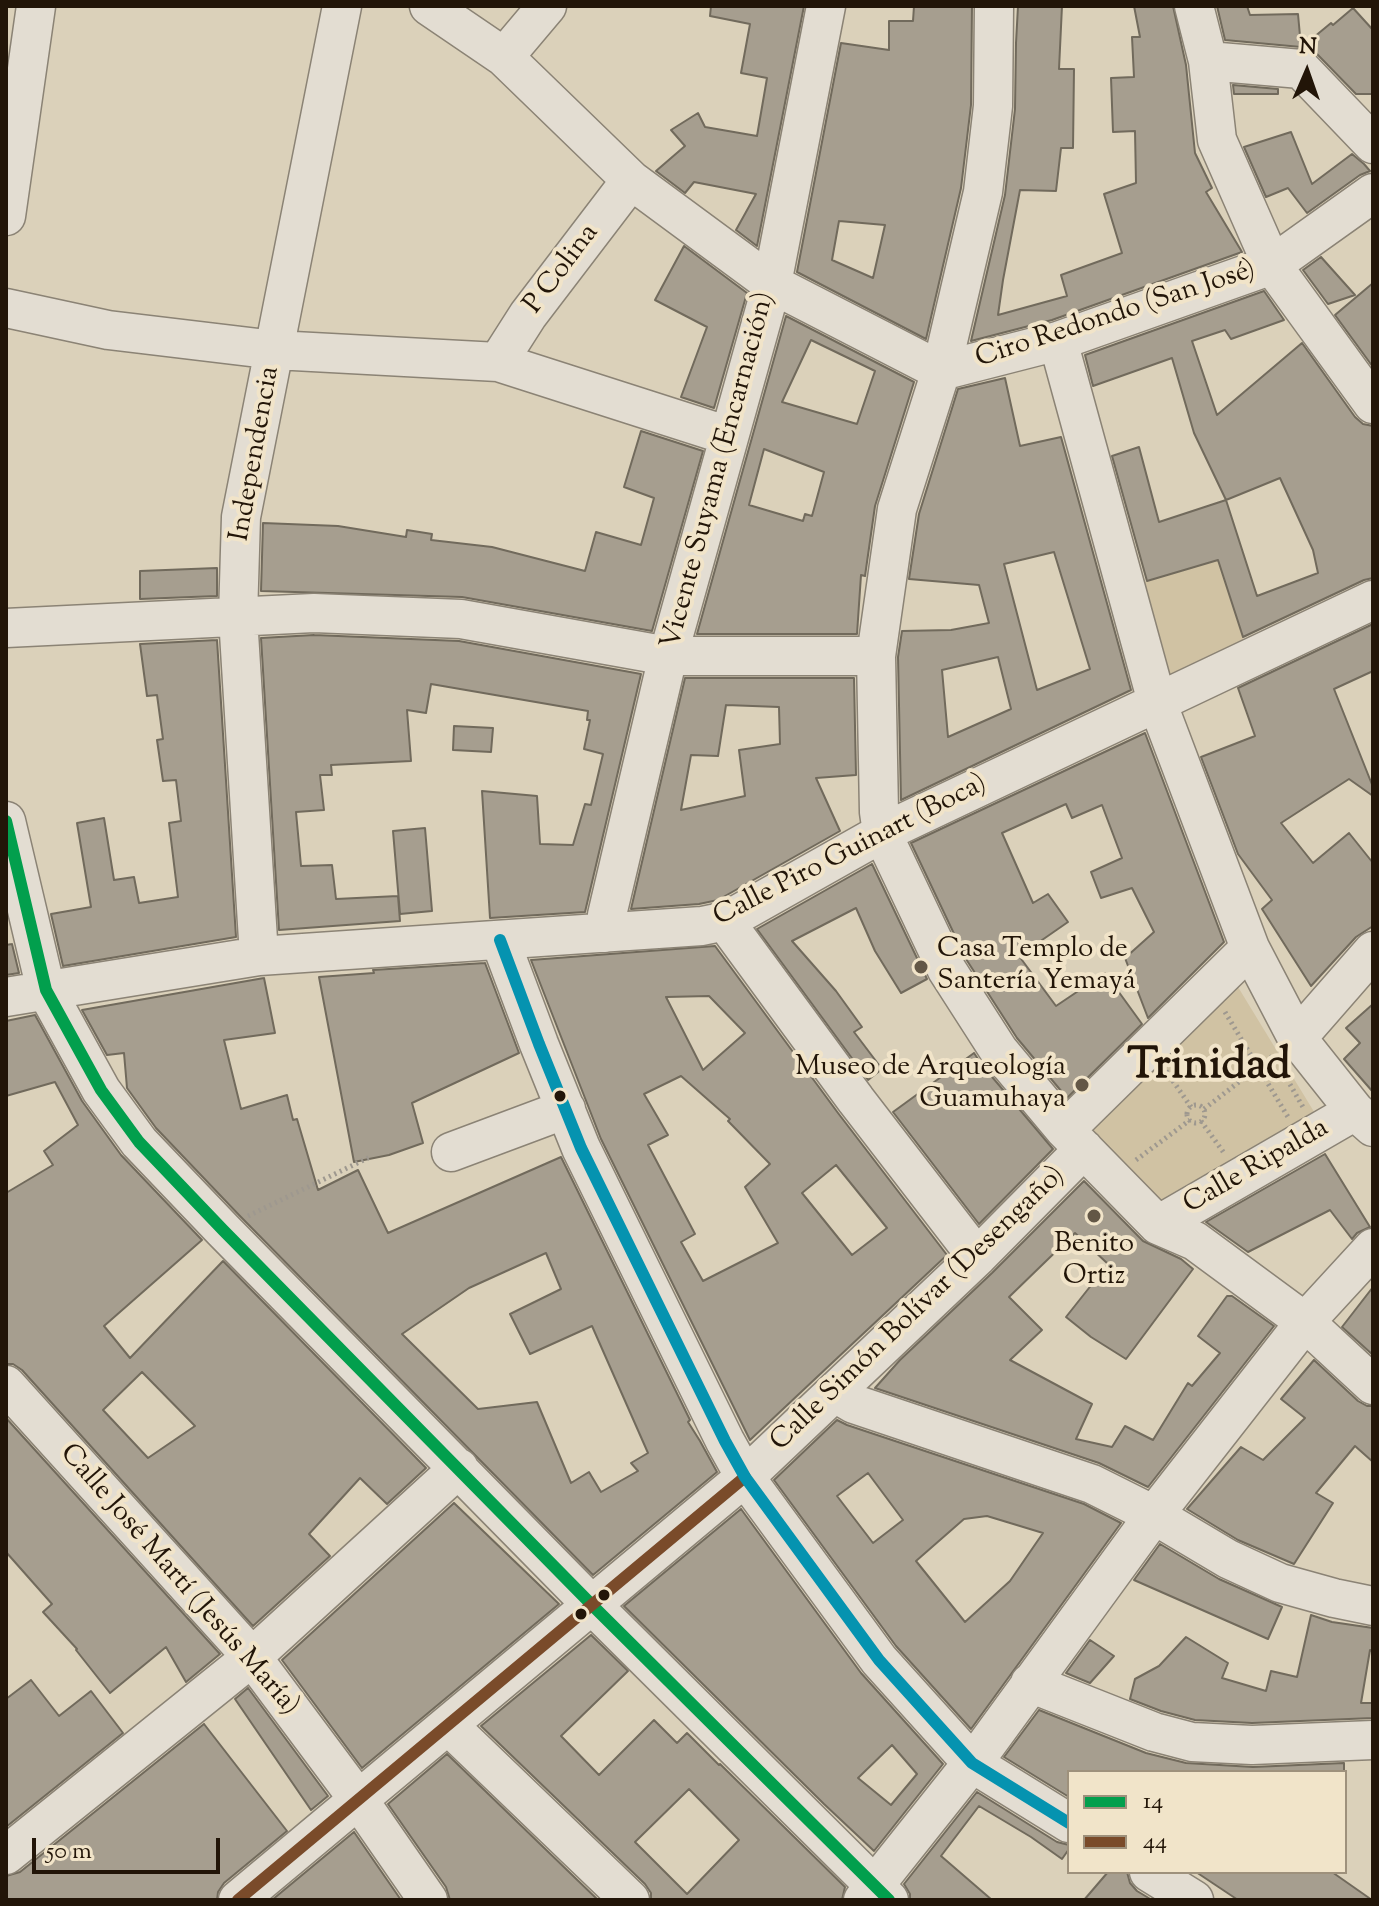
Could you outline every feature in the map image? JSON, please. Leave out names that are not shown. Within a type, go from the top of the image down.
[{"type":"street","points":[[6,216],[36,6]]},
{"type":"street","name":"Independencia","points":[[259,956],[238,617],[241,517],[342,6]]},
{"type":"street","name":"Ciro Redondo (San José)","points":[[429,6],[504,57],[631,180],[772,284],[941,371],[1058,341],[1272,265],[1373,193]]},
{"type":"street","points":[[504,57],[547,6]]},
{"type":"street","name":"Vicente Suyama (Encarnación)","points":[[605,933],[668,656],[772,284],[826,6]]},
{"type":"street","points":[[994,6],[993,106],[983,192],[941,371],[897,509],[876,656],[882,833],[947,970],[999,1051],[1074,1140],[1158,1225],[1195,1241],[1305,1322],[1373,1385]]},
{"type":"street","points":[[1194,6],[1208,61],[1217,140],[1272,265],[1373,404]]},
{"type":"street","points":[[1208,61],[1301,69],[1373,144]]},
{"type":"street","name":"P Colina","points":[[498,362],[528,315],[631,180]]},
{"type":"street","points":[[6,308],[108,330],[275,350],[498,362],[729,436]]},
{"type":"street","points":[[1058,341],[1157,702],[1250,948],[1282,1055],[1364,1119]]},
{"type":"street","name":"Calle Piro Guinart (Boca)","points":[[6,997],[259,956],[702,926],[726,921],[882,833],[1373,600]]},
{"type":"street","points":[[6,628],[314,613],[461,619],[668,656],[876,656]]},
{"type":"street","points":[[6,821],[46,990],[101,1090],[139,1142],[876,1895],[1154,1515],[1305,1322],[1373,1248]]},
{"type":"street","points":[[726,921],[856,1100],[977,1257]]},
{"type":"street","points":[[500,940],[587,1160],[745,1477],[879,1660],[972,1763],[1067,1822]]},
{"type":"street","name":"Calle Simón Bolívar (Desengaño)","points":[[238,1900],[745,1477],[835,1393],[977,1257],[1074,1140],[1250,948]]},
{"type":"street","points":[[1282,1055],[1373,951]]},
{"type":"street","points":[[451,1152],[566,1109]]},
{"type":"street","name":"Calle Ripalda","points":[[1158,1225],[1364,1119]]},
{"type":"street","name":"Calle José Martí (Jesús María)","points":[[6,1385],[252,1657],[358,1799],[428,1900]]},
{"type":"street","points":[[835,1393],[854,1404],[1092,1484],[1154,1515],[1228,1559],[1280,1583],[1373,1606]]},
{"type":"street","points":[[6,1855],[252,1657],[459,1468]]},
{"type":"street","points":[[1030,1683],[1154,1732],[1192,1742],[1252,1745],[1373,1740]]},
{"type":"street","points":[[448,1725],[630,1900]]},
{"type":"street","points":[[1152,1874],[1194,1900]]},
{"type":"path","points":[[1215,1021],[1225,1012],[1291,1122]]},
{"type":"path","points":[[1204,1109],[1258,1067],[1282,1055],[1310,1119]]},
{"type":"path","points":[[1154,1080],[1163,1066],[1191,1107]]},
{"type":"path","points":[[1196,1105],[1204,1109],[1205,1117],[1201,1121],[1190,1120],[1188,1114],[1191,1107],[1196,1105]]},
{"type":"path","points":[[1132,1164],[1190,1120]]},
{"type":"path","points":[[1201,1121],[1228,1160]]},
{"type":"path","points":[[223,1230],[372,1156]]},
{"type":"shaded area","points":[[1218,560],[1246,647],[1167,680],[1137,584]]},
{"type":"shaded area","points":[[1238,987],[1316,1115],[1169,1212],[1085,1128],[1230,988]]},
{"type":"building","points":[[711,6],[804,6],[757,246],[736,230],[756,194],[694,182],[685,193],[656,171],[685,146],[671,130],[698,113],[705,127],[757,136],[767,78],[741,73],[750,24],[710,16]]},
{"type":"building","points":[[914,6],[972,6],[971,105],[961,188],[926,339],[797,272],[841,43],[889,50],[889,21],[913,21]],"holes":[[[839,221],[885,225],[873,278],[832,260]]]},
{"type":"building","points":[[1018,6],[1062,6],[1059,69],[1074,69],[1073,148],[1061,148],[1056,191],[1020,190],[998,315],[1067,296],[1061,275],[1122,253],[1104,194],[1136,183],[1135,131],[1113,132],[1111,78],[1134,77],[1132,37],[1140,37],[1134,6],[1173,6],[1186,65],[1195,153],[1212,188],[1206,192],[1242,252],[1052,320],[971,341],[1005,195],[1015,109]]},
{"type":"building","points":[[1217,6],[1247,6],[1250,15],[1298,14],[1301,47],[1225,40]]},
{"type":"building","points":[[1353,8],[1373,30],[1373,94],[1356,94],[1317,54],[1302,47]]},
{"type":"building","points":[[1233,85],[1278,89],[1278,94],[1234,94]]},
{"type":"building","points":[[1291,132],[1312,184],[1352,154],[1370,171],[1307,213],[1288,188],[1266,197],[1244,147]]},
{"type":"building","points":[[684,246],[747,293],[714,408],[681,397],[707,327],[655,300]]},
{"type":"building","points":[[1321,257],[1355,295],[1328,304],[1303,270]]},
{"type":"building","points":[[1373,283],[1373,367],[1335,315]]},
{"type":"building","points":[[1264,291],[1284,320],[1231,339],[1225,330],[1192,341],[1217,415],[1302,343],[1355,417],[1363,424],[1373,426],[1373,578],[1243,637],[1218,560],[1147,581],[1112,456],[1139,447],[1159,522],[1226,500],[1194,433],[1172,358],[1093,386],[1085,355]],"holes":[[[1280,478],[1313,550],[1318,573],[1257,596],[1226,500]]]},
{"type":"building","points":[[786,316],[914,382],[875,506],[865,576],[861,575],[857,634],[697,634]],"holes":[[[811,340],[875,371],[857,424],[782,402]],[[764,449],[824,472],[812,516],[805,514],[803,521],[749,505]]]},
{"type":"building","points":[[1005,378],[1020,446],[1061,437],[1131,690],[901,800],[898,657],[902,631],[951,630],[989,623],[979,585],[909,579],[919,514],[958,389]],"holes":[[[1054,552],[1090,669],[1037,690],[1004,564]],[[998,657],[1011,709],[948,737],[942,670]]]},
{"type":"building","points":[[641,431],[703,451],[652,631],[462,597],[261,591],[263,523],[338,526],[406,537],[407,530],[432,534],[431,540],[492,547],[585,571],[596,532],[641,545],[654,498],[624,487]]},
{"type":"building","points":[[217,568],[217,596],[140,599],[140,571]]},
{"type":"building","points":[[1373,624],[1373,671],[1334,689],[1373,787],[1373,796],[1349,779],[1281,823],[1313,863],[1349,833],[1373,863],[1373,926],[1356,937],[1311,986],[1262,909],[1272,900],[1238,854],[1201,757],[1255,736],[1238,688]]},
{"type":"building","points":[[314,635],[459,641],[641,674],[585,912],[490,918],[482,791],[537,796],[540,844],[573,845],[585,804],[591,805],[603,754],[584,749],[590,720],[587,720],[588,711],[431,684],[426,713],[407,710],[411,761],[331,765],[332,775],[320,775],[324,810],[296,812],[301,866],[332,865],[336,899],[398,896],[400,921],[279,930],[261,638]]},
{"type":"building","points":[[217,640],[236,937],[63,966],[51,914],[91,907],[77,823],[104,818],[114,880],[134,877],[139,903],[178,897],[169,823],[181,821],[176,780],[163,781],[157,740],[163,739],[157,695],[147,696],[140,644]]},
{"type":"building","points":[[685,678],[854,678],[856,775],[816,778],[840,831],[718,900],[631,909]],"holes":[[[726,705],[779,707],[780,744],[739,750],[745,796],[681,810],[691,755],[718,756]]]},
{"type":"building","points":[[454,726],[493,728],[491,752],[453,750]]},
{"type":"building","points":[[1145,733],[1224,942],[1148,1018],[1125,958],[1154,932],[1132,888],[1101,898],[1091,872],[1122,858],[1102,805],[1072,818],[1066,804],[1002,833],[1033,903],[1048,894],[1068,922],[1019,956],[1056,1006],[1105,973],[1142,1024],[1067,1098],[1017,1038],[966,959],[911,843]]},
{"type":"building","points":[[425,828],[432,911],[400,914],[393,831]]},
{"type":"building","points":[[872,864],[927,979],[901,993],[875,951],[856,908],[792,941],[836,991],[862,1027],[854,1032],[882,1069],[868,1080],[757,929]]},
{"type":"building","points":[[12,944],[19,973],[6,975],[6,945]]},
{"type":"building","points":[[715,946],[947,1255],[750,1440],[601,1139],[531,960]],"holes":[[[709,996],[745,1033],[703,1070],[666,997]],[[681,1076],[730,1119],[728,1121],[770,1164],[745,1187],[778,1243],[703,1281],[681,1242],[695,1234],[648,1145],[668,1135],[644,1094]],[[836,1165],[887,1228],[852,1255],[802,1193]]]},
{"type":"building","points":[[485,963],[519,1053],[412,1103],[423,1143],[389,1155],[354,1162],[319,977],[374,973],[373,970]]},
{"type":"building","points":[[264,978],[275,1033],[224,1040],[241,1109],[287,1095],[318,1190],[358,1170],[388,1233],[561,1157],[690,1420],[688,1422],[717,1472],[593,1575],[156,1128],[127,1088],[124,1053],[107,1055],[82,1010]],"holes":[[[546,1253],[561,1289],[510,1314],[530,1354],[592,1326],[648,1453],[631,1463],[638,1471],[601,1492],[589,1472],[571,1483],[537,1402],[478,1409],[402,1334],[469,1288]]]},
{"type":"building","points":[[1373,1004],[1373,1092],[1344,1059],[1360,1043],[1346,1028]]},
{"type":"building","points":[[35,1015],[82,1101],[121,1155],[202,1240],[104,1326],[130,1358],[223,1261],[426,1468],[387,1504],[360,1478],[309,1534],[330,1556],[253,1626],[22,1370],[13,1364],[6,1364],[6,1193],[53,1165],[44,1151],[78,1125],[55,1082],[6,1096],[6,1021]],"holes":[[[142,1372],[195,1426],[148,1458],[103,1410]]]},
{"type":"building","points":[[974,1053],[1053,1149],[979,1224],[893,1112]]},
{"type":"building","points":[[1325,1154],[1370,1227],[1352,1239],[1330,1210],[1248,1252],[1206,1222]]},
{"type":"building","points":[[1084,1181],[1143,1241],[1181,1259],[1193,1269],[1126,1359],[1066,1317],[1108,1264],[1075,1233],[1009,1297],[1042,1330],[1010,1360],[1092,1404],[1076,1439],[1112,1447],[1125,1426],[1153,1440],[1188,1383],[1192,1386],[1220,1353],[1198,1336],[1227,1296],[1232,1296],[1274,1326],[1148,1487],[1099,1463],[875,1388]]},
{"type":"building","points":[[1373,1287],[1373,1355],[1342,1327]]},
{"type":"building","points":[[1314,1360],[1358,1401],[1373,1406],[1373,1462],[1355,1446],[1316,1493],[1333,1503],[1294,1564],[1238,1540],[1187,1509],[1241,1447],[1263,1460],[1305,1418],[1281,1399]]},
{"type":"building","points":[[6,1418],[220,1654],[186,1682],[166,1647],[110,1693],[77,1649],[43,1612],[52,1604],[6,1552]]},
{"type":"building","points":[[837,1420],[1084,1504],[1121,1523],[971,1729],[896,1646],[774,1480]],"holes":[[[868,1473],[903,1520],[873,1543],[837,1496]],[[987,1516],[1043,1533],[1010,1581],[965,1622],[916,1561],[964,1519]]]},
{"type":"building","points":[[454,1503],[559,1604],[362,1768],[282,1660]]},
{"type":"building","points":[[741,1509],[861,1673],[943,1764],[874,1851],[624,1606]],"holes":[[[892,1745],[917,1774],[891,1805],[858,1778]]]},
{"type":"building","points":[[1160,1544],[1219,1579],[1282,1607],[1268,1639],[1134,1580]]},
{"type":"building","points":[[1311,1615],[1332,1622],[1373,1628],[1373,1651],[1370,1650],[1361,1703],[1373,1703],[1373,1718],[1252,1723],[1195,1720],[1130,1699],[1135,1679],[1159,1666],[1186,1637],[1228,1663],[1222,1678],[1266,1691],[1271,1671],[1297,1677]]},
{"type":"building","points":[[591,1635],[628,1671],[561,1736],[599,1775],[654,1720],[677,1743],[687,1733],[845,1887],[842,1900],[651,1900],[651,1893],[645,1884],[481,1726]],"holes":[[[689,1789],[739,1840],[687,1894],[635,1842]]]},
{"type":"building","points":[[1090,1640],[1114,1656],[1090,1683],[1066,1673]]},
{"type":"building","points":[[31,1680],[59,1716],[91,1691],[123,1733],[6,1827],[6,1699]]},
{"type":"building","points":[[248,1688],[328,1796],[311,1810],[235,1699]]},
{"type":"building","points":[[1039,1710],[1146,1753],[1186,1763],[1253,1767],[1344,1763],[1344,1770],[1067,1770],[1067,1796],[1004,1757]]},
{"type":"building","points":[[204,1724],[287,1831],[224,1883],[217,1900],[6,1900],[6,1876],[20,1872]]},
{"type":"building","points":[[447,1754],[598,1900],[450,1900],[446,1887],[388,1804]]},
{"type":"building","points":[[977,1792],[1057,1842],[1067,1844],[1062,1859],[979,1806],[941,1856],[992,1900],[910,1900],[904,1884]]},
{"type":"building","points":[[354,1832],[401,1900],[272,1900]]},
{"type":"building","points":[[1106,1874],[1128,1874],[1137,1891],[1152,1900],[1084,1900]]},
{"type":"building","points":[[1199,1874],[1335,1874],[1372,1900],[1238,1900]]},
{"type":"transit line","name":"14","points":[[6,821],[46,990],[101,1090],[139,1142],[592,1605],[889,1900]]},
{"type":"transit line","points":[[500,940],[581,1148],[745,1477],[879,1660],[972,1763],[1067,1822]]},
{"type":"transit line","name":"44","points":[[238,1900],[745,1477]]},
{"type":"place","name":"Casa Templo de Santería Yemayá","points":[[921,967]]},
{"type":"place","name":"Museo de Arqueología Guamuhaya","points":[[1082,1085]]},
{"type":"place","name":"Benito Ortiz","points":[[1094,1216]]},
{"type":"district","name":"Trinidad","points":[[1209,1070]]}]
